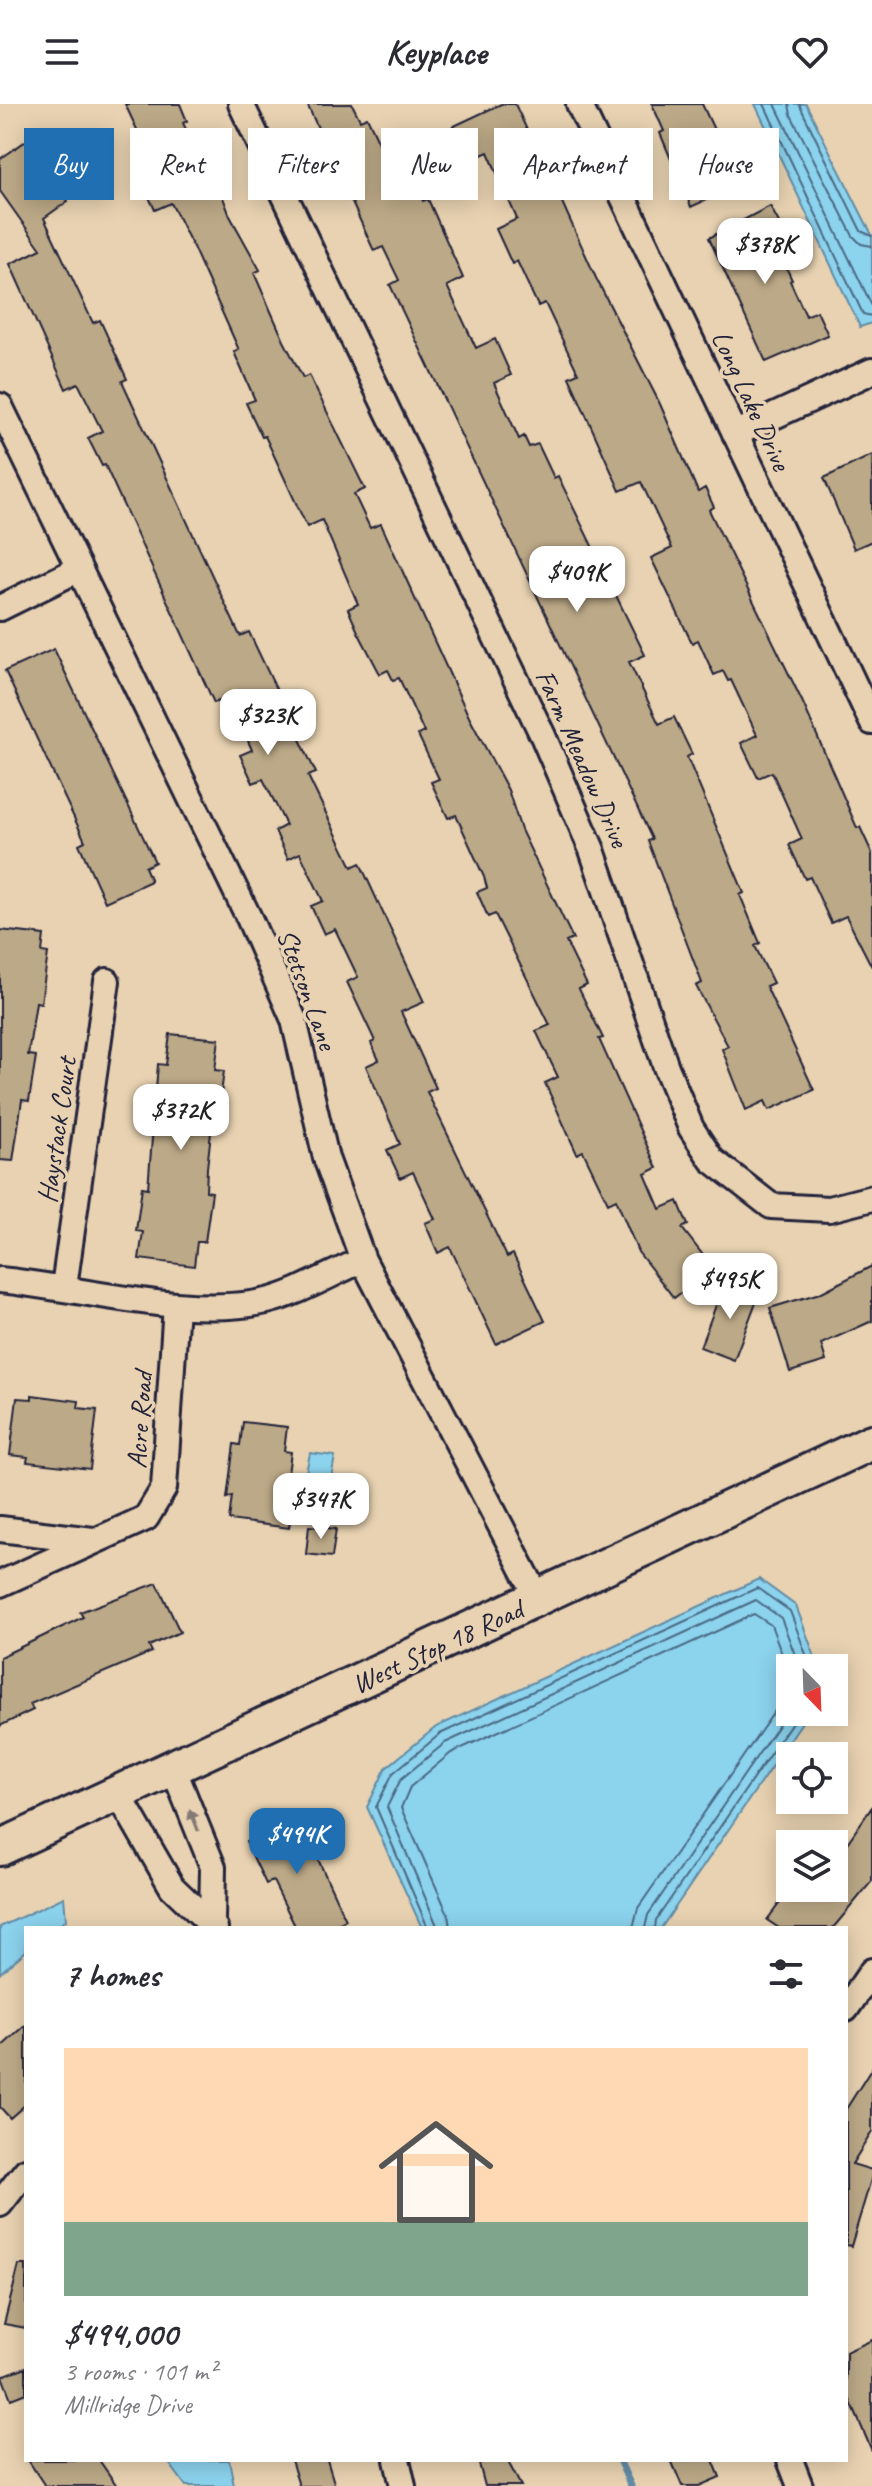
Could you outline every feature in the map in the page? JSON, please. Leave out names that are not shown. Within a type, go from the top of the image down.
[{"type":"street","name":"Farm Meadow Drive","points":[[241,104],[543,736],[592,850],[666,1067],[691,1128],[712,1160],[771,1206],[829,1209],[872,1198]]},
{"type":"street","name":"Long Lake Drive","points":[[579,104],[872,722]]},
{"type":"street","points":[[735,434],[872,371]]},
{"type":"street","name":"Stetson Lane","points":[[0,406],[249,918],[294,1020],[326,1158],[363,1260],[538,1598]]},
{"type":"street","points":[[0,608],[79,569]]},
{"type":"street","name":"Haystack Court","points":[[64,1287],[107,981]]},
{"type":"street","points":[[0,1280],[176,1305],[236,1306],[270,1300],[363,1260]]},
{"type":"street","name":"Acre Road","points":[[0,1584],[146,1518],[164,1488],[176,1305]]},
{"type":"street","name":"West Stop 18 Road","points":[[0,1848],[174,1770],[872,1442]]},
{"type":"street","points":[[0,1529],[93,1540]]},
{"type":"street","points":[[174,1770],[213,1867],[213,1925]]},
{"type":"street","points":[[119,1795],[172,1887],[213,1925]]},
{"type":"street","points":[[848,2006],[872,1971]]},
{"type":"street","points":[[0,2204],[24,2174]]},
{"type":"street","points":[[397,2462],[403,2486]]},
{"type":"street","points":[[791,2462],[800,2486]]},
{"type":"water","points":[[755,104],[806,104],[872,235],[872,323],[860,327],[779,155],[779,128],[766,128]]},
{"type":"water","points":[[310,1453],[335,1456],[328,1496],[302,1492]]},
{"type":"water","points":[[759,1579],[796,1606],[814,1654],[776,1654],[776,1726],[799,1726],[788,1742],[776,1742],[776,1760],[662,1926],[421,1926],[367,1807],[386,1768],[436,1727]]},
{"type":"water","points":[[64,1897],[66,1920],[58,1926],[24,1926],[24,1953],[0,1973],[0,1927]]},
{"type":"water","points":[[168,2462],[229,2462],[234,2486],[186,2486]]},
{"type":"building","points":[[125,104],[180,104],[187,121],[183,123],[185,128],[136,128]]},
{"type":"building","points":[[307,104],[352,104],[360,120],[367,117],[381,147],[381,200],[428,200],[463,278],[447,286],[476,348],[495,339],[511,375],[494,383],[519,439],[524,436],[529,447],[538,444],[554,478],[558,476],[645,655],[629,662],[659,724],[674,717],[692,754],[687,757],[744,893],[740,895],[760,943],[755,946],[773,983],[766,986],[814,1090],[769,1110],[765,1101],[746,1110],[722,1049],[728,1046],[696,986],[702,983],[648,841],[652,839],[390,285],[399,280],[383,247],[374,251],[351,200],[365,200],[365,128],[318,128]]},
{"type":"building","points":[[501,104],[515,104],[526,128],[494,128],[494,166],[488,152],[478,154],[478,128],[452,127]]},
{"type":"building","points":[[652,104],[702,104],[713,128],[669,128],[669,154],[660,133],[664,131]]},
{"type":"building","points":[[24,142],[24,200],[68,201],[44,218],[93,323],[100,320],[127,379],[122,381],[240,636],[249,632],[316,773],[308,776],[352,867],[360,863],[424,1002],[401,1012],[436,1088],[427,1092],[507,1257],[513,1254],[545,1321],[496,1344],[450,1247],[438,1253],[425,1223],[435,1219],[413,1172],[400,1178],[387,1150],[400,1144],[366,1066],[379,1060],[371,1043],[375,1041],[347,982],[358,977],[335,929],[324,934],[311,906],[323,901],[300,853],[288,859],[275,831],[286,825],[263,779],[253,783],[240,755],[252,750],[228,697],[214,703],[105,465],[102,466],[88,438],[102,431],[78,383],[66,389],[10,264],[41,249],[0,191],[0,159]]},
{"type":"building","points":[[150,200],[224,200],[260,270],[254,273],[284,341],[303,378],[309,375],[365,489],[354,494],[370,528],[381,524],[469,717],[508,790],[521,830],[573,939],[566,942],[587,985],[579,989],[603,1038],[599,1039],[657,1168],[645,1174],[660,1209],[678,1201],[688,1225],[682,1228],[713,1268],[674,1298],[638,1252],[616,1199],[608,1203],[583,1151],[577,1154],[545,1083],[558,1077],[536,1031],[550,1025],[495,914],[488,917],[477,892],[487,888],[484,877],[456,815],[448,818],[431,782],[439,779],[418,735],[424,732],[399,678],[393,680],[388,670],[380,674],[358,632],[348,609],[358,604],[322,520],[307,527],[265,436],[262,437],[246,403],[255,400],[234,352],[239,350],[171,203],[155,210]]},
{"type":"building","points":[[509,200],[561,200],[596,278],[660,404],[698,492],[705,488],[714,507],[709,510],[803,703],[857,828],[860,827],[872,853],[872,967],[846,916],[831,923],[810,877],[805,879],[789,845],[802,839],[772,772],[758,778],[741,743],[757,735],[731,680],[728,681],[723,671],[714,675],[698,640],[692,643],[651,558],[672,548],[641,482],[620,491],[569,377],[578,373],[545,303],[538,306],[517,261],[512,264],[496,229],[517,219]]},
{"type":"building","points":[[688,200],[706,200],[691,207]]},
{"type":"building","points":[[770,206],[783,230],[772,236],[790,281],[806,316],[817,311],[828,335],[766,362],[709,238]]},
{"type":"building","points":[[872,455],[872,541],[854,549],[824,478]]},
{"type":"building","points":[[54,649],[155,862],[145,867],[151,881],[105,902],[79,844],[85,841],[5,671]]},
{"type":"building","points":[[0,930],[44,935],[42,952],[48,953],[41,1003],[36,1002],[28,1055],[36,1056],[29,1101],[22,1100],[13,1161],[0,1160]]},
{"type":"building","points":[[170,1034],[219,1039],[215,1070],[224,1071],[218,1117],[213,1115],[207,1168],[206,1191],[212,1192],[205,1242],[197,1242],[194,1266],[139,1259],[143,1232],[136,1231],[142,1187],[148,1188],[158,1064],[166,1065]]},
{"type":"building","points":[[872,1266],[872,1321],[821,1344],[826,1361],[790,1372],[770,1308],[820,1293]]},
{"type":"building","points":[[725,1282],[759,1294],[734,1360],[700,1347]]},
{"type":"building","points":[[32,1395],[79,1401],[78,1408],[97,1410],[90,1469],[27,1462],[28,1457],[10,1455],[17,1398],[32,1399]]},
{"type":"building","points":[[243,1422],[287,1427],[284,1451],[291,1452],[284,1503],[292,1504],[289,1528],[229,1520],[232,1496],[227,1498],[234,1444],[240,1445]]},
{"type":"building","points":[[309,1526],[336,1529],[332,1557],[306,1554]]},
{"type":"building","points":[[157,1583],[180,1632],[149,1646],[152,1652],[30,1704],[33,1710],[0,1726],[0,1657],[83,1617],[80,1612]]},
{"type":"building","points":[[872,1807],[872,1881],[835,1926],[776,1926],[767,1920],[780,1902],[848,1902],[848,1842]]},
{"type":"building","points":[[299,1818],[346,1920],[333,1926],[295,1926],[273,1881],[266,1884],[246,1842]]},
{"type":"building","points":[[24,2027],[24,2106],[10,2118],[0,2107],[0,2048]]},
{"type":"building","points":[[872,2068],[872,2132],[852,2164],[872,2170],[872,2176],[851,2246],[848,2245],[848,2106]]},
{"type":"building","points":[[19,2265],[24,2265],[24,2328],[4,2324]]},
{"type":"building","points":[[872,2340],[872,2451],[848,2396],[848,2351]]},
{"type":"building","points":[[24,2368],[24,2394],[11,2399],[2,2376]]},
{"type":"building","points":[[29,2462],[100,2462],[117,2486],[45,2486]]},
{"type":"building","points":[[292,2462],[328,2462],[335,2486],[299,2486]]},
{"type":"building","points":[[479,2462],[508,2462],[521,2486],[485,2486]]},
{"type":"building","points":[[672,2462],[714,2462],[720,2477],[699,2486],[682,2486]]},
{"type":"waterway","points":[[620,2462],[631,2486]]}]
